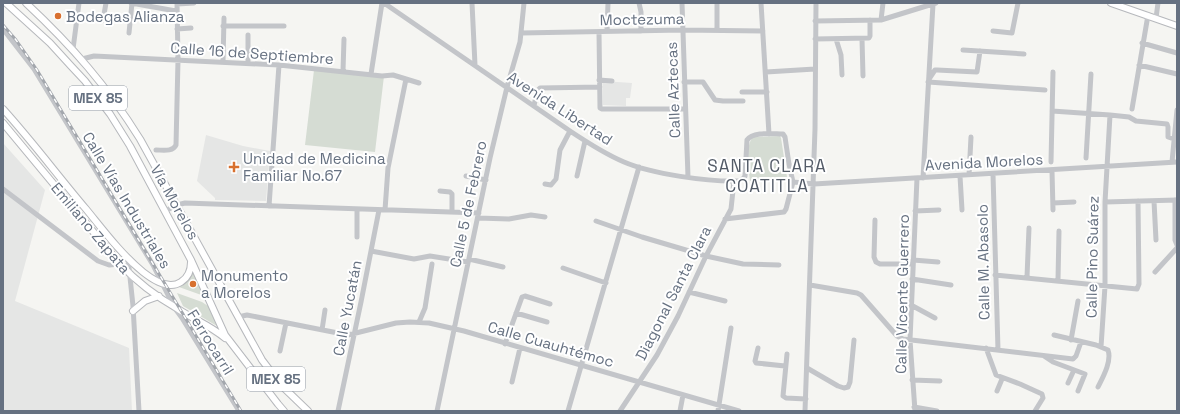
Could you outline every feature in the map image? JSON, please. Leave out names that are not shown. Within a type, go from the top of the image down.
[{"type":"main road","name":"Vía Morelos","points":[[6,3],[50,43],[85,81],[97,97],[130,146],[192,260],[220,326],[232,346],[284,411]]},
{"type":"main road","name":"Vía Morelos","points":[[26,3],[73,48],[107,89],[127,117],[268,369],[285,389],[308,411]]},
{"type":"main road","points":[[1111,3],[1177,26]]},
{"type":"main road","name":"Emiliano Zapata","points":[[3,108],[110,239],[144,273],[162,283]]},
{"type":"main road","name":"Emiliano Zapata","points":[[3,123],[130,275],[174,307],[211,328],[232,346]]},
{"type":"main road","points":[[162,283],[172,286],[186,279],[191,269],[192,260]]},
{"type":"main road","points":[[133,311],[145,301],[159,296]]},
{"type":"street","points":[[73,48],[80,3]]},
{"type":"street","points":[[103,20],[106,3]]},
{"type":"street","points":[[129,33],[133,3],[176,11]]},
{"type":"street","points":[[156,150],[171,150],[176,145],[178,60],[177,3],[194,3]]},
{"type":"street","points":[[371,74],[383,3]]},
{"type":"street","name":"Avenida Libertad","points":[[383,3],[585,141],[612,156],[639,167],[688,177],[734,181],[742,179],[745,176],[748,138],[754,135],[769,134]]},
{"type":"street","points":[[472,3],[475,65]]},
{"type":"street","name":"Calle 5 de Febrero","points":[[437,411],[486,180],[507,87],[517,54],[524,3]]},
{"type":"street","points":[[607,31],[608,3]]},
{"type":"street","points":[[639,3],[641,12],[641,31]]},
{"type":"street","name":"Calle Aztecas","points":[[682,3],[688,177]]},
{"type":"street","points":[[716,3],[717,30]]},
{"type":"street","points":[[725,219],[784,212],[786,210],[793,182],[785,135],[769,134],[761,3]]},
{"type":"street","points":[[805,411],[814,184],[816,3]]},
{"type":"street","points":[[881,20],[883,3]]},
{"type":"street","points":[[993,31],[1012,33],[1018,3]]},
{"type":"street","points":[[1156,18],[1158,3]]},
{"type":"street","points":[[815,21],[881,20],[935,4]]},
{"type":"street","name":"Calle Vicente Guerrero","points":[[914,409],[910,340],[915,210],[920,178],[935,4]]},
{"type":"street","points":[[1132,109],[1142,43],[1148,15]]},
{"type":"street","points":[[223,62],[224,18]]},
{"type":"street","points":[[815,39],[870,38],[870,20]]},
{"type":"street","points":[[223,26],[284,26]]},
{"type":"street","points":[[177,29],[191,28]]},
{"type":"street","name":"Moctezuma","points":[[521,33],[682,30],[763,31]]},
{"type":"street","name":"Calle Vías Industriales","points":[[3,31],[34,69],[153,265],[174,307]]},
{"type":"street","points":[[599,32],[600,108],[685,109]]},
{"type":"street","points":[[248,35],[248,63]]},
{"type":"street","points":[[343,71],[344,39]]},
{"type":"street","points":[[836,39],[841,55],[842,75]]},
{"type":"street","points":[[862,39],[863,76]]},
{"type":"street","points":[[1142,43],[1177,53]]},
{"type":"street","points":[[963,50],[1024,54]]},
{"type":"street","points":[[980,51],[978,71],[976,73],[935,70],[929,81],[1045,90]]},
{"type":"street","name":"Calle 16 de Septiembre","points":[[82,59],[94,56],[279,65],[382,76],[393,75],[419,83]]},
{"type":"street","points":[[269,206],[279,65]]},
{"type":"street","points":[[1139,65],[1177,74]]},
{"type":"street","points":[[766,72],[816,69]]},
{"type":"street","points":[[1051,162],[1053,72]]},
{"type":"street","points":[[1086,158],[1091,74]]},
{"type":"street","name":"Calle Yucatán","points":[[338,411],[371,251],[382,210],[388,168],[406,79]]},
{"type":"street","points":[[599,80],[612,81]]},
{"type":"street","points":[[684,82],[703,82],[715,100],[744,101]]},
{"type":"street","points":[[534,106],[537,91],[540,88],[600,87]]},
{"type":"street","points":[[742,92],[767,92]]},
{"type":"street","points":[[1174,162],[1174,139],[1177,110]]},
{"type":"street","points":[[1052,111],[1129,117],[1136,120],[1167,124],[1168,137],[1174,139]]},
{"type":"street","name":"Calle Pino Suárez","points":[[1101,346],[1105,286],[1106,167],[1110,115]]},
{"type":"street","points":[[545,184],[551,185],[556,180],[560,150],[570,131]]},
{"type":"street","points":[[969,175],[971,137]]},
{"type":"street","points":[[577,176],[585,141]]},
{"type":"street","name":"Avenida Morelos","points":[[793,182],[814,184],[1174,162]]},
{"type":"street","points":[[568,411],[639,167]]},
{"type":"street","points":[[1052,170],[1053,210]]},
{"type":"street","name":"Calle M. Abasolo","points":[[993,174],[998,350]]},
{"type":"street","points":[[466,176],[486,180]]},
{"type":"street","points":[[960,176],[962,210]]},
{"type":"street","name":"Diagonal Santa Clara","points":[[620,411],[640,382],[668,335],[706,256],[731,209],[734,181]]},
{"type":"street","points":[[3,189],[98,261],[109,265],[120,264]]},
{"type":"street","points":[[440,191],[450,192],[452,194],[452,212]]},
{"type":"street","points":[[1105,202],[1176,200],[1175,240],[1177,245]]},
{"type":"street","points":[[995,275],[1058,280],[1135,289],[1139,286],[1138,201]]},
{"type":"street","points":[[1154,201],[1156,240]]},
{"type":"street","points":[[1053,203],[1074,202]]},
{"type":"street","points":[[165,211],[177,205],[186,203],[452,212],[509,219],[531,215],[545,218]]},
{"type":"street","points":[[357,209],[357,237]]},
{"type":"street","points":[[915,210],[939,210]]},
{"type":"street","points":[[596,220],[621,230],[706,256],[743,264],[779,265]]},
{"type":"street","points":[[875,220],[874,257],[876,262],[880,264],[938,262]]},
{"type":"street","points":[[1027,277],[1029,228]]},
{"type":"street","points":[[1058,280],[1059,231]]},
{"type":"street","points":[[1155,272],[1177,248]]},
{"type":"street","points":[[371,251],[414,259],[430,256],[503,267]]},
{"type":"street","points":[[128,258],[139,411]]},
{"type":"street","points":[[419,322],[425,308],[432,264]]},
{"type":"street","points":[[563,268],[606,283]]},
{"type":"street","points":[[912,279],[951,285]]},
{"type":"street","points":[[810,285],[857,293],[897,336],[903,339],[1044,356],[1074,358],[1081,342]]},
{"type":"street","points":[[689,292],[725,300]]},
{"type":"street","points":[[505,344],[521,299],[524,296],[550,304]]},
{"type":"street","points":[[1071,340],[1078,301]]},
{"type":"street","points":[[911,305],[935,318]]},
{"type":"street","name":"Ferrocarril","points":[[174,307],[239,411]]},
{"type":"street","points":[[322,330],[325,310]]},
{"type":"street","points":[[516,313],[547,322]]},
{"type":"street","name":"Calle Cuauhtémoc","points":[[238,317],[247,315],[348,335],[396,323],[419,322],[454,329],[739,411]]},
{"type":"street","points":[[280,351],[286,323]]},
{"type":"street","points":[[718,411],[731,328]]},
{"type":"street","points":[[1054,335],[1101,346],[1106,349],[1109,353],[1107,366],[1098,387]]},
{"type":"street","points":[[807,368],[838,386],[844,388],[848,387],[850,382],[854,340]]},
{"type":"street","points":[[512,382],[520,348]]},
{"type":"street","points":[[758,348],[755,361],[756,363],[785,366]]},
{"type":"street","points":[[986,348],[994,373],[997,377],[1020,384],[1042,394],[1043,398],[1035,411]]},
{"type":"street","points":[[786,354],[784,397],[806,400]]},
{"type":"street","points":[[1044,356],[1048,360],[1085,375],[1078,391]]},
{"type":"street","points":[[1068,384],[1074,370]]},
{"type":"street","points":[[997,391],[1002,378]]},
{"type":"street","points":[[912,380],[940,381]]},
{"type":"street","points":[[680,411],[683,394]]},
{"type":"street","points":[[914,409],[937,411]]},
{"type":"shaded area","points":[[314,70],[384,76],[375,152],[305,145]]},
{"type":"shaded area","points":[[603,81],[632,83],[630,98],[626,98],[626,106],[603,105]]},
{"type":"shaded area","name":"Unidad de Medicina Familiar No.67","points":[[206,135],[243,146],[270,151],[266,201],[215,200],[215,198],[197,181]]},
{"type":"shaded area","points":[[780,136],[787,177],[750,181],[748,152],[753,137]]},
{"type":"shaded area","points":[[3,143],[45,190],[15,301],[129,348],[132,411],[3,411]]},
{"type":"shaded area","points":[[193,270],[204,296],[179,287],[188,280]]},
{"type":"shaded area","points":[[177,293],[202,302],[208,306],[217,326],[183,306]]},
{"type":"railway","points":[[3,25],[16,40],[37,70],[241,411]]},
{"type":"place","name":"Bodegas Alianza","points":[[58,16]]},
{"type":"place","name":"Unidad de Medicina Familiar No.67","points":[[234,167]]},
{"type":"place","name":"Monumento a Morelos","points":[[193,284]]},
{"type":"district","name":"SANTA CLARA COATITLA","points":[[767,176]]}]
